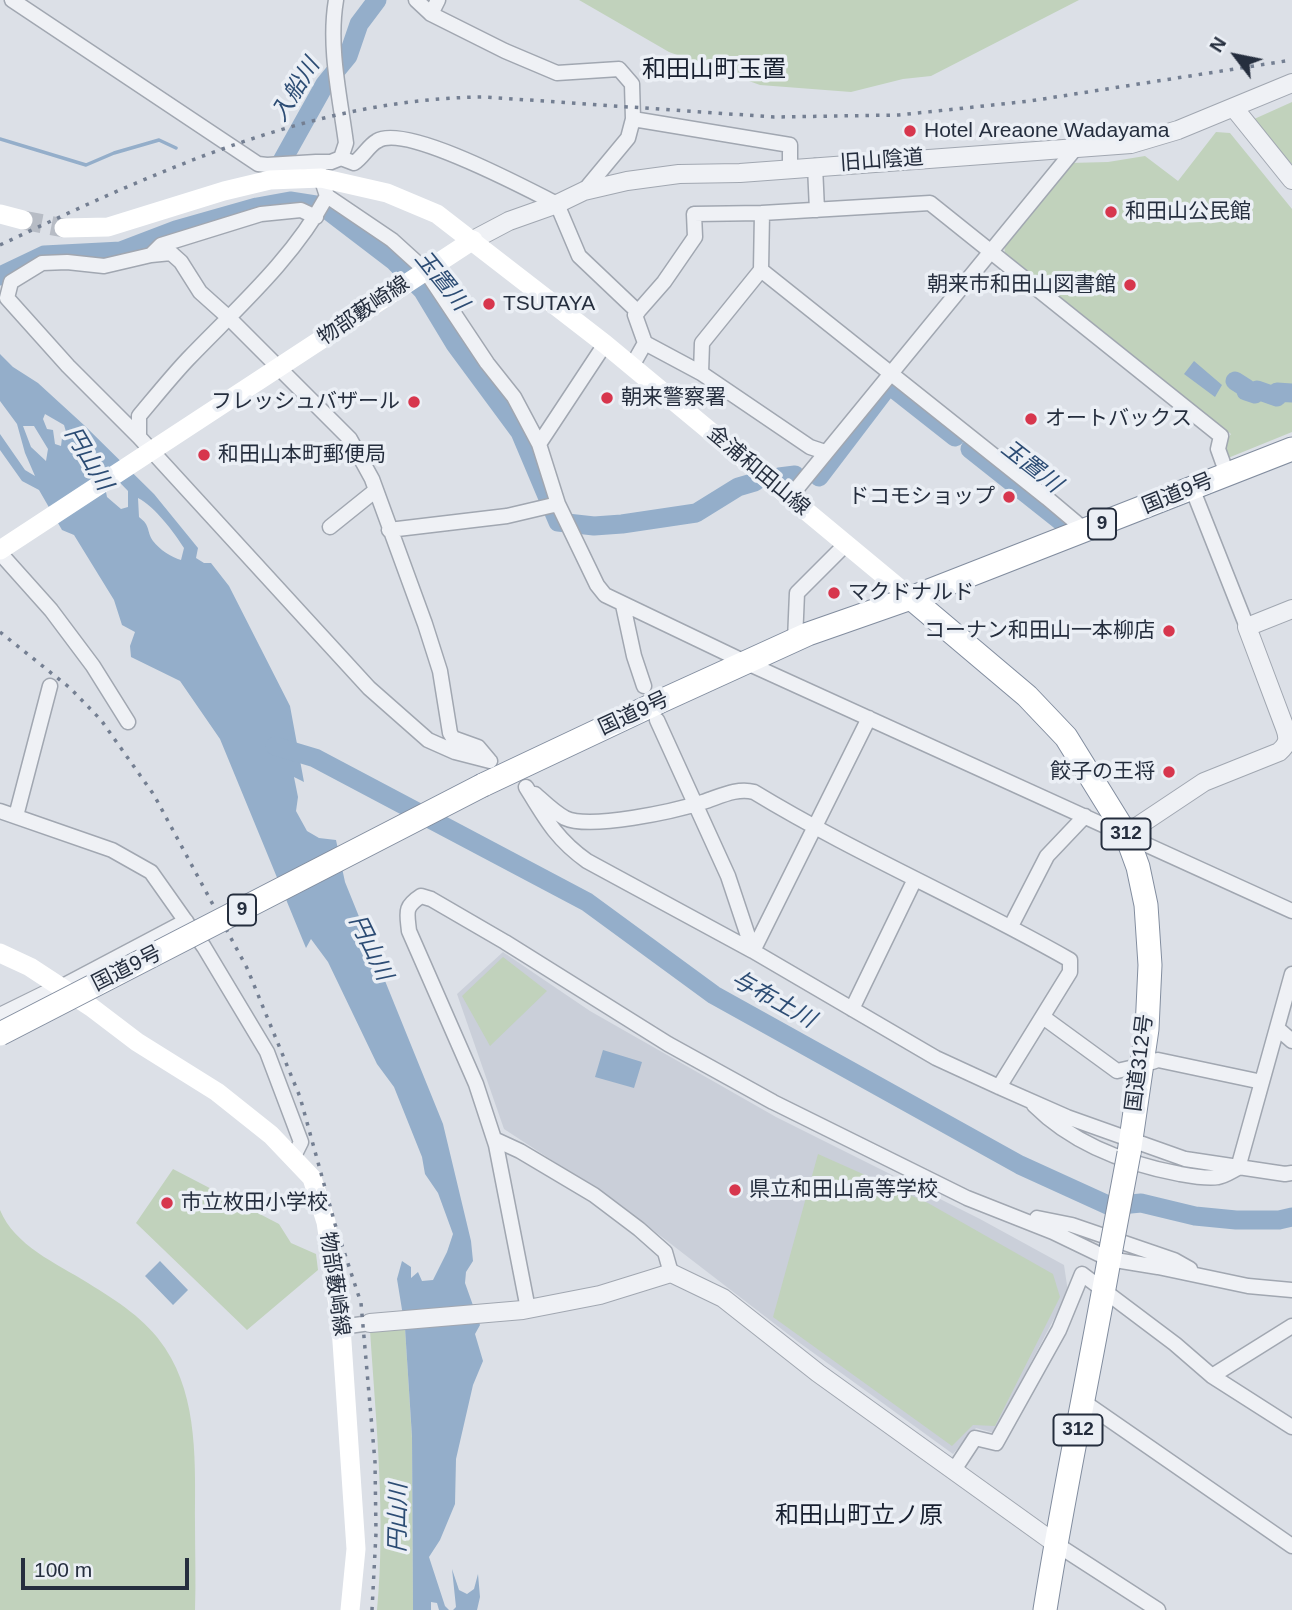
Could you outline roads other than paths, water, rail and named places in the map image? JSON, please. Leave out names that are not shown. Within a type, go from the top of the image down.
[{"type":"highway","name":"国道9号","points":[[0,1034],[483,785],[745,662],[795,640],[911,598],[1292,449]]},
{"type":"highway","name":"国道312号","points":[[911,598],[1027,696],[1066,737],[1126,834],[1138,867],[1146,905],[1150,965],[1147,1029],[1104,1291],[1045,1610]]},
{"type":"main road","points":[[64,228],[108,227],[224,191],[270,180],[321,179],[387,193],[437,214],[473,240]]},
{"type":"main road","points":[[0,214],[23,220]]},
{"type":"main road","name":"物部藪崎線","points":[[2,550],[146,448],[280,369],[473,240]]},
{"type":"main road","name":"金浦和田山線","points":[[473,240],[632,366],[911,598]]},
{"type":"main road","name":"物部藪崎線","points":[[0,953],[30,967],[137,1042],[217,1092],[271,1135],[313,1178],[326,1222],[341,1327],[356,1549],[350,1610]]},
{"type":"street","points":[[12,0],[34,6],[258,164],[321,179],[392,240],[416,276],[514,397],[539,444],[558,504],[597,585],[605,595],[745,662],[1292,912]]},
{"type":"street","points":[[336,0],[333,17],[346,143],[341,158]]},
{"type":"street","points":[[416,0],[431,14],[505,51],[557,73],[618,69],[632,84],[633,119],[628,138],[584,191]]},
{"type":"street","points":[[431,14],[438,0]]},
{"type":"street","name":"旧山陰道","points":[[473,240],[509,221],[584,191],[627,181],[679,174],[740,173],[1132,144],[1178,130],[1292,83]]},
{"type":"street","points":[[1234,108],[1292,180]]},
{"type":"street","points":[[633,119],[790,145],[790,169]]},
{"type":"street","points":[[146,448],[139,416],[297,244],[316,216],[321,179],[331,162],[341,158],[354,163],[363,157],[376,141],[388,137],[401,137],[471,162],[557,204],[579,256],[638,312]]},
{"type":"street","points":[[789,498],[989,250],[1010,229],[1074,150]]},
{"type":"street","points":[[815,166],[817,210]]},
{"type":"street","points":[[825,452],[810,447],[701,373],[645,343],[635,315],[664,282],[695,237],[694,214],[762,213],[930,203],[1221,436],[1218,449],[1227,474]]},
{"type":"street","points":[[151,255],[161,245],[261,214],[301,210],[316,216]]},
{"type":"street","points":[[701,373],[702,343],[761,270],[762,213]]},
{"type":"street","points":[[172,253],[200,292],[350,439],[376,490],[440,671],[450,733],[453,738],[478,747],[490,761],[455,752],[428,740],[369,688],[7,299],[11,282],[42,263],[67,262],[104,266],[151,255],[172,253]]},
{"type":"street","points":[[761,270],[1085,530]]},
{"type":"street","points":[[632,366],[645,343]]},
{"type":"street","points":[[539,444],[605,344]]},
{"type":"street","points":[[1126,834],[1204,782],[1289,748],[1285,728],[1192,488]]},
{"type":"street","points":[[330,527],[376,490]]},
{"type":"street","points":[[389,530],[507,516],[558,504]]},
{"type":"street","points":[[795,640],[797,593],[846,544]]},
{"type":"street","points":[[2,550],[93,666],[128,722]]},
{"type":"street","points":[[623,605],[634,656],[644,686]]},
{"type":"street","points":[[1247,627],[1292,609]]},
{"type":"street","points":[[16,816],[50,686]]},
{"type":"street","points":[[753,951],[869,718]]},
{"type":"street","points":[[657,720],[728,876],[753,951]]},
{"type":"street","points":[[999,1087],[1070,972],[1070,960],[1011,926],[814,828],[754,792],[744,789],[694,804],[624,819],[577,822],[563,817],[526,786],[556,835],[587,861],[753,951],[936,1058],[999,1087],[1067,1116],[1129,1146],[1238,1168],[1292,1173]]},
{"type":"street","points":[[0,811],[48,830],[112,850],[151,872],[186,921],[267,1052],[301,1142],[294,1156]]},
{"type":"street","points":[[1011,926],[1047,856],[1085,816]]},
{"type":"street","points":[[852,1009],[915,879]]},
{"type":"street","points":[[525,1310],[494,1139],[476,1084],[410,931],[407,910],[411,902],[421,896],[431,899],[505,942],[668,1044],[773,1102],[967,1198],[1110,1254],[1248,1286],[1292,1290]]},
{"type":"street","points":[[0,1017],[186,921]]},
{"type":"street","points":[[1026,1098],[1051,1122],[1116,1157],[1150,1168],[1191,1176],[1219,1177],[1238,1168],[1292,974]]},
{"type":"street","points":[[1043,1017],[1117,1071],[1130,1068]]},
{"type":"street","points":[[1277,1028],[1292,1041]]},
{"type":"street","points":[[1152,1062],[1158,1060],[1262,1082]]},
{"type":"street","points":[[494,1139],[520,1150],[594,1195],[630,1222],[665,1252],[671,1273]]},
{"type":"street","points":[[1001,1211],[1072,1225],[1174,1260],[1204,1277]]},
{"type":"street","points":[[341,1327],[525,1310],[600,1295],[671,1273],[723,1298],[818,1373],[1056,1544],[1158,1610]]},
{"type":"street","points":[[954,1470],[975,1438],[996,1443],[1059,1330],[1082,1274],[1175,1344],[1212,1376],[1292,1427]]},
{"type":"street","points":[[1212,1376],[1292,1326]]},
{"type":"street","points":[[1084,1402],[1292,1546]]},
{"type":"water","name":"円山川","points":[[0,354],[13,367],[38,383],[154,494],[198,548],[196,558],[204,563],[211,563],[229,586],[290,706],[304,782],[294,777],[298,797],[296,811],[307,831],[319,838],[336,840],[345,882],[443,1124],[471,1241],[473,1261],[466,1272],[465,1283],[480,1325],[475,1334],[483,1361],[473,1385],[456,1459],[455,1504],[440,1540],[429,1557],[445,1606],[449,1610],[439,1610],[437,1603],[431,1602],[431,1610],[413,1610],[412,1437],[405,1328],[397,1279],[402,1261],[411,1267],[411,1278],[418,1272],[422,1281],[433,1280],[447,1252],[453,1234],[438,1193],[425,1174],[422,1157],[394,1087],[377,1064],[328,962],[311,939],[306,948],[220,739],[180,681],[131,657],[130,646],[135,632],[122,625],[114,600],[74,535],[62,530],[39,490],[22,481],[0,450],[0,434],[25,470],[35,476],[17,424],[0,401]],"holes":[[[45,414],[64,425],[67,435],[62,438],[61,446],[55,444],[53,430],[47,429],[43,419]],[[23,426],[34,426],[48,449],[46,461],[31,447]],[[100,462],[128,491],[128,507],[121,509],[107,497]],[[138,498],[157,514],[180,542],[184,548],[181,560],[166,553],[156,544],[139,517]]]},
{"type":"water","points":[[1194,361],[1222,385],[1215,397],[1184,374]]},
{"type":"water","points":[[603,1050],[642,1062],[634,1088],[595,1077]]},
{"type":"water","points":[[160,1261],[188,1290],[173,1305],[145,1276]]},
{"type":"water","points":[[452,1569],[459,1590],[467,1594],[474,1589],[478,1574],[480,1597],[477,1610],[453,1610],[456,1607]]},
{"type":"waterway","name":"入船川","points":[[272,179],[325,84],[348,56],[359,24],[377,0]]},
{"type":"waterway","points":[[0,139],[86,165],[114,153],[159,140],[176,148]]},
{"type":"waterway","name":"玉置川","points":[[0,276],[44,255],[121,251],[176,230],[257,207],[290,201],[322,206],[394,261],[423,291],[455,344],[520,432],[558,522],[594,526],[696,513],[738,487],[755,482]]},
{"type":"waterway","points":[[1235,381],[1246,388],[1246,391],[1255,394],[1257,390],[1277,397],[1277,392],[1292,393]]},
{"type":"waterway","name":"玉置川","points":[[819,477],[889,385],[955,437]]},
{"type":"waterway","name":"玉置川","points":[[970,449],[1062,522]]},
{"type":"waterway","name":"玉置川","points":[[779,477],[795,475]]},
{"type":"waterway","name":"与布土川","points":[[275,746],[315,758],[587,902],[714,995],[1020,1165],[1110,1206],[1141,1203],[1195,1216],[1236,1220],[1279,1220],[1292,1217]]},
{"type":"tunnel","points":[[23,220],[64,228]]},
{"type":"railway","points":[[0,245],[116,192],[235,144],[358,110],[421,101],[485,97],[774,117],[899,115],[1030,101],[1292,60]]},
{"type":"railway","points":[[0,632],[70,688],[101,720],[154,795],[247,968],[300,1097],[335,1224],[361,1303],[375,1462],[376,1533],[372,1610]]},
{"type":"place","name":"Hotel Areaone Wadayama","points":[[910,131]]},
{"type":"place","name":"和田山公民館","points":[[1111,212]]},
{"type":"place","name":"朝来市和田山図書館","points":[[1130,285]]},
{"type":"place","name":"TSUTAYA","points":[[489,304]]},
{"type":"place","name":"朝来警察署","points":[[607,398]]},
{"type":"place","name":"フレッシュバザール","points":[[414,402]]},
{"type":"place","name":"オートバックス","points":[[1031,419]]},
{"type":"place","name":"和田山本町郵便局","points":[[204,455]]},
{"type":"place","name":"ドコモショップ","points":[[1009,497]]},
{"type":"place","name":"マクドナルド","points":[[834,593]]},
{"type":"place","name":"コーナン和田山一本柳店","points":[[1169,631]]},
{"type":"place","name":"餃子の王将","points":[[1169,772]]},
{"type":"place","name":"県立和田山高等学校","points":[[735,1190]]},
{"type":"place","name":"市立枚田小学校","points":[[167,1203]]},
{"type":"district","name":"和田山町玉置","points":[[714,70]]},
{"type":"district","name":"和田山町立ノ原","points":[[859,1516]]}]
